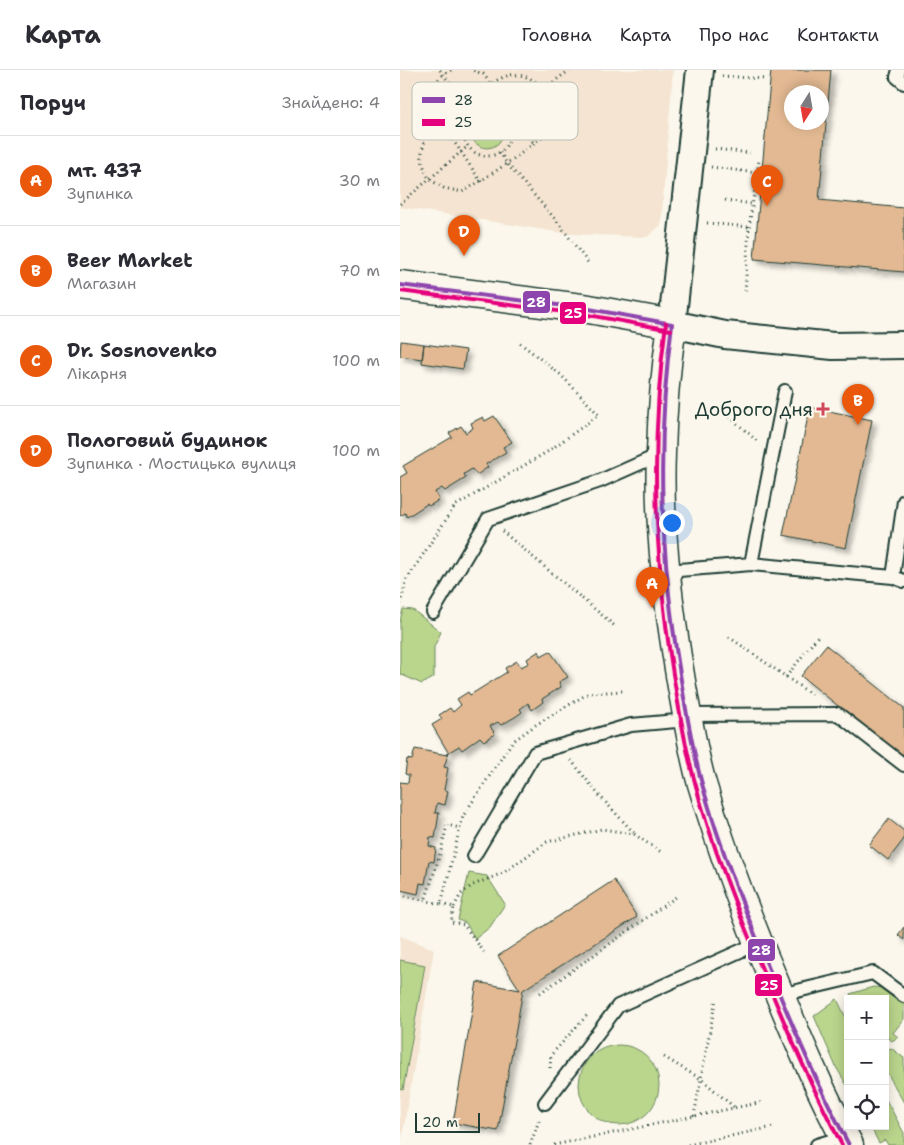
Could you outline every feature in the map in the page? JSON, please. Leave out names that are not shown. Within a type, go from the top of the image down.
[{"type":"street","points":[[707,72],[665,376],[661,454],[667,570],[676,652],[702,782],[732,872],[758,943],[824,1099],[847,1141]]},
{"type":"street","points":[[400,285],[589,309],[725,335],[833,346],[904,345]]},
{"type":"lane","points":[[899,70],[898,77],[904,83]]},
{"type":"lane","points":[[751,564],[785,391]]},
{"type":"lane","points":[[433,612],[488,519],[600,481],[661,454]]},
{"type":"lane","points":[[667,570],[751,564],[898,579],[904,501]]},
{"type":"lane","points":[[474,856],[535,753],[631,725],[688,717],[838,714],[904,765]]},
{"type":"lane","points":[[546,1103],[618,1006],[758,943]]},
{"type":"lane","points":[[780,995],[872,973],[904,996]]},
{"type":"lane","points":[[817,1145],[847,1141]]},
{"type":"path","points":[[441,72],[451,70]]},
{"type":"path","points":[[472,70],[483,74],[489,82]]},
{"type":"path","points":[[555,82],[570,70]]},
{"type":"path","points":[[707,72],[738,78],[765,79]]},
{"type":"path","points":[[495,82],[504,77],[518,75],[536,82]]},
{"type":"path","points":[[425,140],[421,154],[429,179],[444,188],[462,192],[481,182],[507,164],[535,140]]},
{"type":"path","points":[[451,140],[481,182]]},
{"type":"path","points":[[466,140],[468,146],[480,155],[488,156],[500,152],[509,140]]},
{"type":"path","points":[[400,204],[468,146]]},
{"type":"path","points":[[707,148],[750,153]]},
{"type":"path","points":[[500,152],[507,164],[556,220],[589,264]]},
{"type":"path","points":[[745,294],[749,227],[759,160]]},
{"type":"path","points":[[703,166],[757,173]]},
{"type":"path","points":[[725,200],[752,204]]},
{"type":"path","points":[[700,222],[749,227]]},
{"type":"path","points":[[400,604],[407,579],[455,506],[547,452],[599,415],[561,375],[520,343]]},
{"type":"path","points":[[722,410],[773,454]]},
{"type":"path","points":[[488,519],[616,627]]},
{"type":"path","points":[[786,677],[818,636]]},
{"type":"path","points":[[729,637],[838,714]]},
{"type":"path","points":[[589,693],[623,690]]},
{"type":"path","points":[[561,745],[598,794],[634,834],[662,852]]},
{"type":"path","points":[[426,898],[447,825],[460,828]]},
{"type":"path","points":[[484,952],[464,925],[451,922],[454,907],[461,894],[473,886],[504,873],[547,842],[602,829],[634,834]]},
{"type":"path","points":[[540,993],[676,897]]},
{"type":"path","points":[[441,904],[454,907]]},
{"type":"path","points":[[694,1116],[716,998]]},
{"type":"path","points":[[664,1057],[701,1080],[735,1108]]},
{"type":"path","points":[[554,1145],[763,1102]]},
{"type":"path","points":[[530,1145],[546,1103]]},
{"type":"path","points":[[688,1145],[774,1127]]},
{"type":"shaded area","points":[[400,70],[673,70],[661,225],[647,237],[570,234],[400,207]]},
{"type":"shaded area","points":[[400,936],[434,949],[402,1138],[400,1137]]},
{"type":"green space","points":[[474,140],[500,140],[493,147],[487,148],[481,147]]},
{"type":"green space","points":[[403,609],[413,610],[441,632],[434,647],[434,677],[422,684],[400,674],[400,621]]},
{"type":"green space","points":[[469,873],[487,876],[505,904],[490,927],[475,939],[466,923],[458,920]]},
{"type":"green space","points":[[400,960],[425,965],[403,1090],[400,1089]]},
{"type":"green space","points":[[873,987],[884,988],[904,1002],[904,1019],[893,1033],[898,1037],[892,1041],[889,1039],[889,995],[850,994]]},
{"type":"green space","points":[[837,999],[844,1014],[844,1080],[836,1067],[814,1016]]},
{"type":"green space","points":[[619,1045],[634,1048],[647,1057],[656,1070],[659,1085],[656,1100],[647,1113],[634,1122],[619,1125],[604,1122],[591,1113],[582,1100],[579,1085],[582,1070],[591,1057],[604,1048]]},
{"type":"green space","points":[[891,1048],[904,1058],[904,1103],[889,1076],[889,1049]]},
{"type":"green space","points":[[889,1105],[904,1133],[904,1145],[888,1145],[885,1140],[879,1143],[872,1130],[889,1130]]},
{"type":"building","points":[[771,70],[831,70],[829,92],[829,85],[784,85],[784,130],[825,130],[819,200],[904,208],[904,272],[754,259]]},
{"type":"building","points":[[401,341],[424,344],[422,359],[400,356]]},
{"type":"building","points":[[424,344],[466,350],[463,369],[422,363]]},
{"type":"building","points":[[810,407],[872,420],[846,548],[783,535]]},
{"type":"building","points":[[494,416],[512,442],[503,447],[506,452],[486,464],[488,467],[477,475],[472,469],[464,474],[466,478],[445,491],[442,488],[435,492],[439,500],[429,506],[427,504],[407,517],[405,513],[400,516],[400,477],[407,473],[403,466],[452,437],[449,433],[461,426],[466,433],[473,428],[471,423],[483,417],[485,421]]},
{"type":"building","points":[[826,645],[904,708],[904,759],[801,676]]},
{"type":"building","points":[[539,651],[541,656],[550,651],[568,677],[559,682],[561,687],[542,699],[543,702],[532,710],[528,703],[520,709],[522,712],[515,717],[501,725],[498,722],[490,726],[495,734],[484,741],[480,737],[462,750],[459,746],[449,752],[444,767],[448,768],[444,790],[448,791],[445,805],[437,803],[435,813],[439,813],[435,838],[430,837],[429,846],[436,848],[434,862],[429,861],[425,884],[420,883],[418,894],[400,890],[400,782],[408,783],[409,775],[405,774],[407,759],[412,760],[415,749],[447,755],[448,752],[432,725],[442,719],[439,715],[450,708],[453,712],[461,705],[457,699],[468,692],[470,695],[507,672],[505,668],[517,661],[521,667],[529,663],[527,659]]},
{"type":"building","points":[[889,819],[904,831],[904,839],[888,860],[869,845]]},
{"type":"building","points":[[614,880],[637,917],[523,990],[498,1131],[453,1123],[477,982],[520,990],[498,956]]},
{"type":"building","points":[[904,927],[904,940],[898,935]]},
{"type":"transit line","name":"28","points":[[400,285],[589,309],[672,324]]},
{"type":"transit line","name":"25","points":[[400,291],[588,315],[671,330]]},
{"type":"transit line","name":"25","points":[[666,323],[661,368],[656,455],[658,542],[673,674],[687,750],[708,827],[736,905],[793,1044],[842,1145]]},
{"type":"transit line","name":"28","points":[[672,324],[667,369],[662,456],[664,543],[673,630],[692,743],[709,809],[744,908],[800,1044],[849,1145]]},
{"type":"place","name":"Dr. Sosnovenko","points":[[767,206]]},
{"type":"place","name":"Пологовий будинок","points":[[464,256]]},
{"type":"place","name":"Доброго дня","points":[[823,409]]},
{"type":"place","name":"Beer Market","points":[[858,425]]},
{"type":"place","name":"мт. 437","points":[[652,608]]}]
